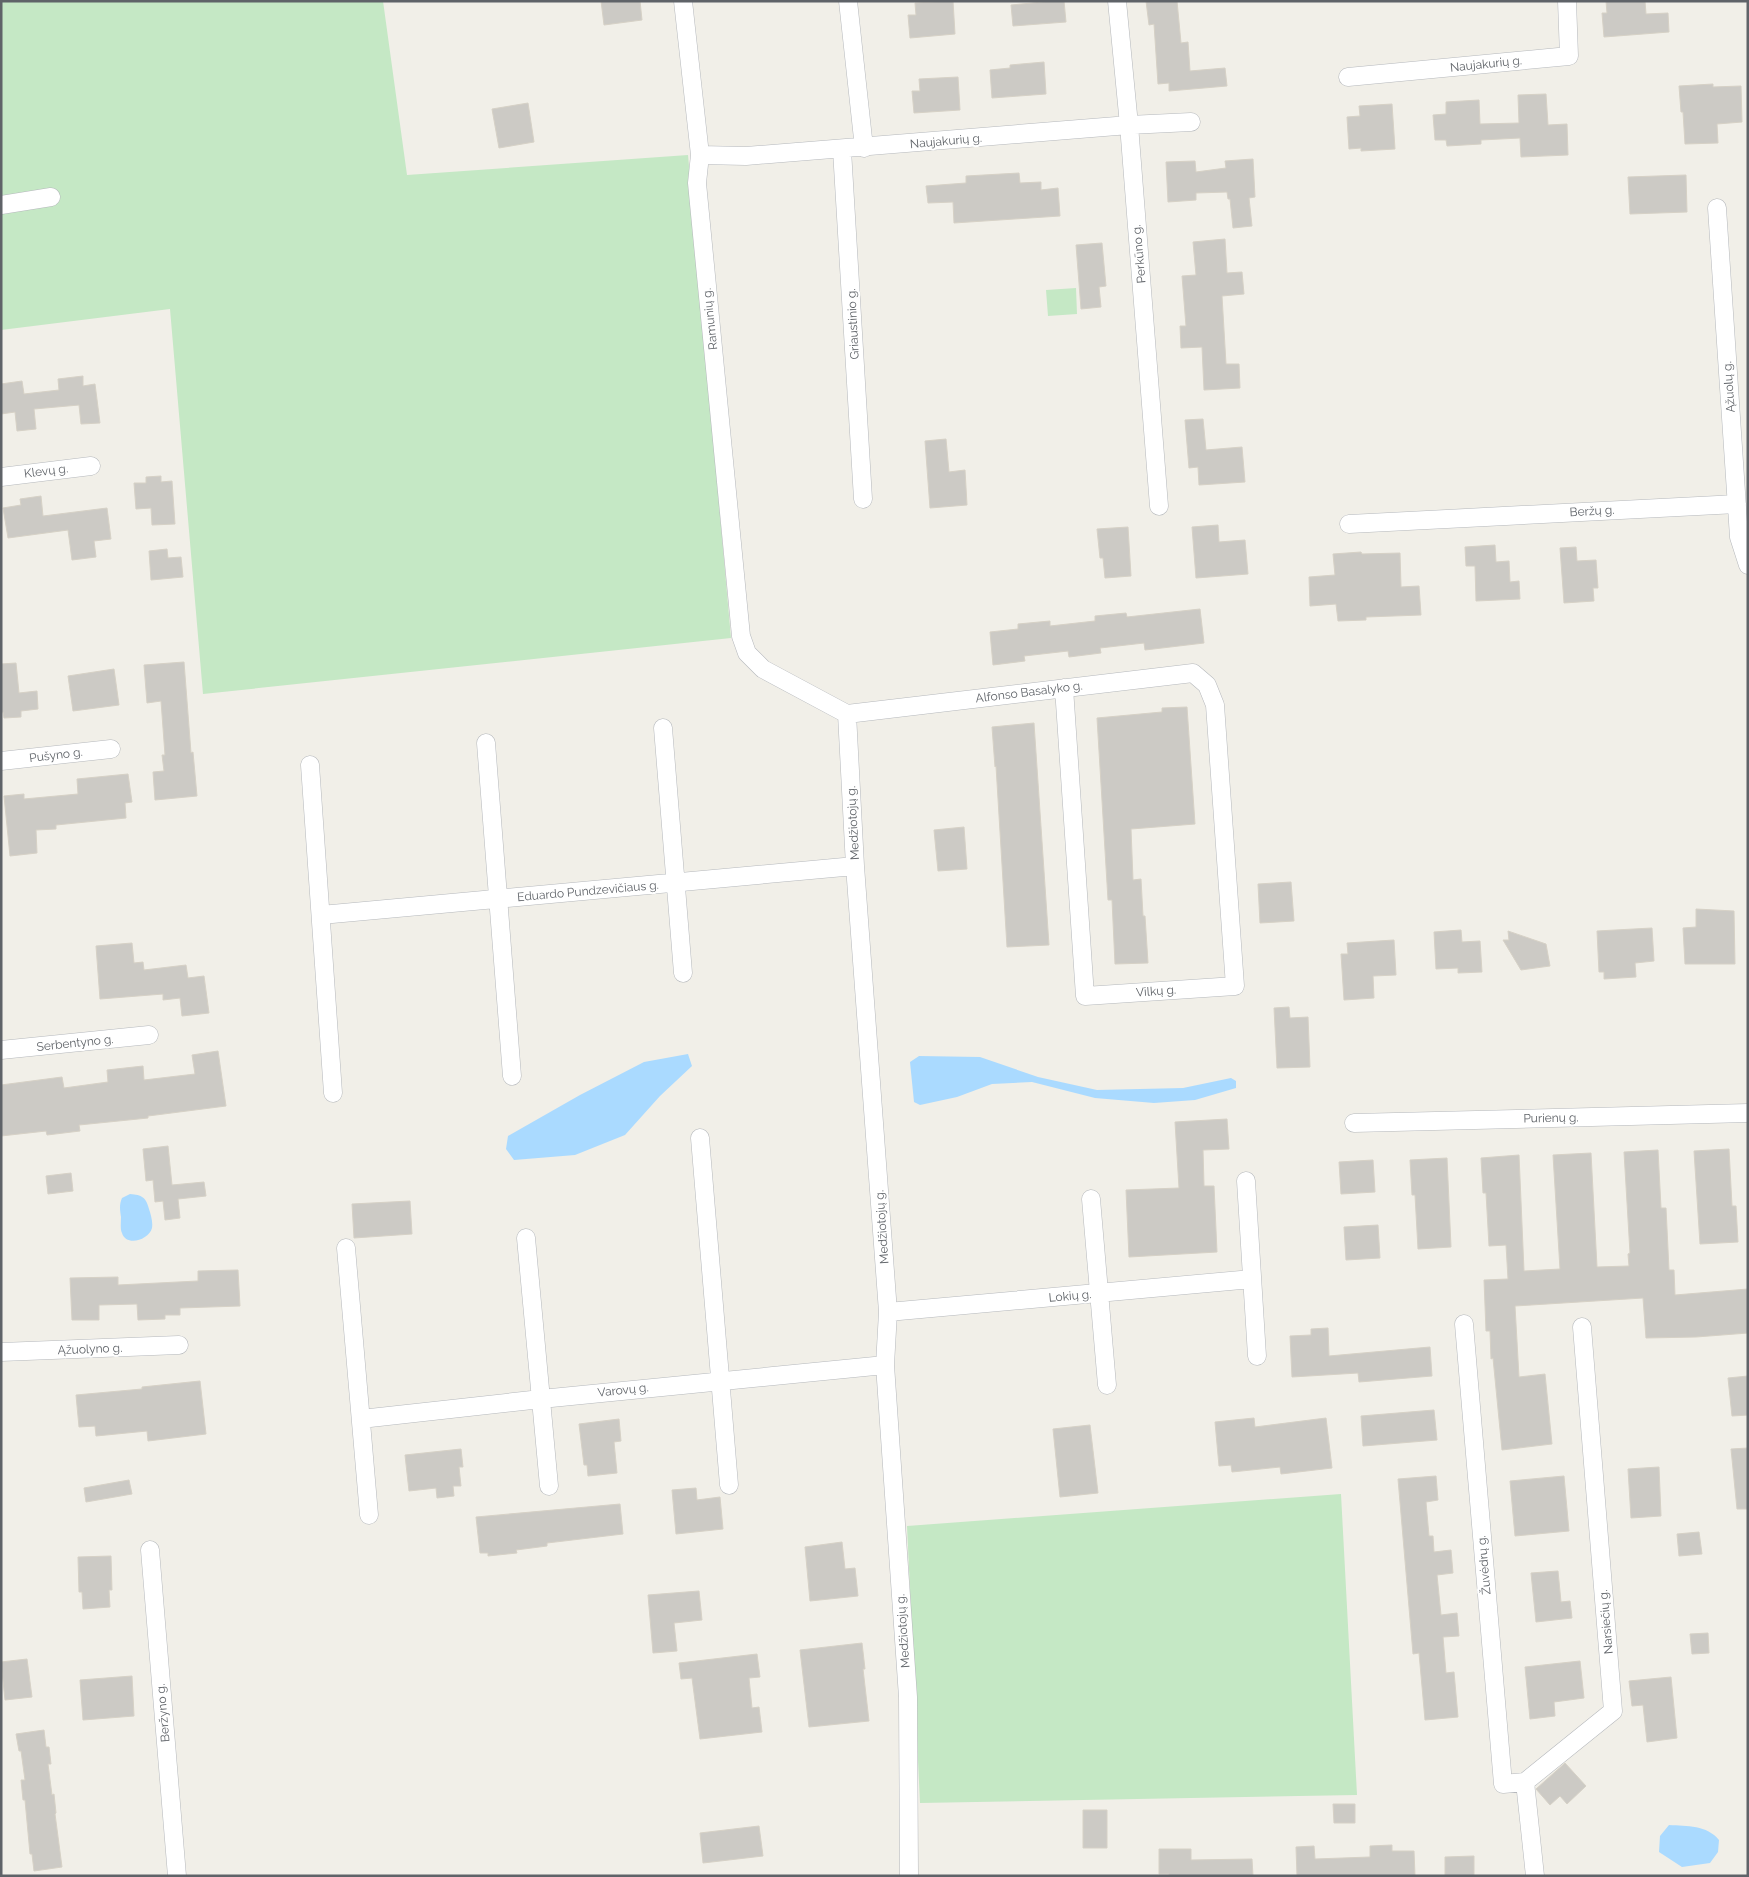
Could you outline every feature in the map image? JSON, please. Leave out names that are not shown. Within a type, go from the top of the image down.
[{"type":"street","name":"Ramunių g.","points":[[683,1],[700,154],[697,183],[741,636],[747,653],[763,669],[847,714]]},
{"type":"street","points":[[848,1],[864,148]]},
{"type":"street","name":"Perkūno g.","points":[[1117,1],[1129,125],[1159,506]]},
{"type":"street","name":"Naujakurių g.","points":[[1348,77],[1569,56],[1567,1]]},
{"type":"street","name":"Naujakurių g.","points":[[700,154],[746,156],[842,150],[1129,125],[1191,122]]},
{"type":"street","name":"Griaustinio g.","points":[[842,150],[863,499]]},
{"type":"street","points":[[1,205],[51,198]]},
{"type":"street","name":"Ąžuolų g.","points":[[1717,208],[1739,537],[1748,564]]},
{"type":"street","name":"Klevų g.","points":[[1,477],[91,466]]},
{"type":"street","name":"Beržų g.","points":[[1349,524],[1737,504]]},
{"type":"street","name":"Alfonso Basalyko g.","points":[[847,714],[1194,673],[1207,686]]},
{"type":"street","name":"Vilkų g.","points":[[1064,688],[1085,996],[1235,986],[1215,705],[1207,686]]},
{"type":"street","name":"Medžiotojų g.","points":[[847,714],[855,866],[888,1312],[885,1366],[908,1698],[909,1876]]},
{"type":"street","points":[[663,728],[683,973]]},
{"type":"street","points":[[486,743],[512,1076]]},
{"type":"street","name":"Pušyno g.","points":[[1,761],[111,748]]},
{"type":"street","points":[[310,765],[333,1093]]},
{"type":"street","name":"Eduardo Pundzevičiaus g.","points":[[321,915],[855,866]]},
{"type":"street","name":"Serbentyno g.","points":[[1,1050],[149,1035]]},
{"type":"street","name":"Purienų g.","points":[[1354,1124],[1748,1113]]},
{"type":"street","points":[[700,1138],[729,1485]]},
{"type":"street","points":[[1246,1181],[1257,1356]]},
{"type":"street","points":[[1091,1199],[1107,1385]]},
{"type":"street","points":[[526,1238],[550,1486]]},
{"type":"street","points":[[346,1248],[369,1515]]},
{"type":"street","name":"Lokių g.","points":[[888,1312],[1252,1279]]},
{"type":"street","name":"Žuvėdrų g.","points":[[1464,1324],[1503,1784],[1526,1782]]},
{"type":"street","name":"Narsiečių g.","points":[[1526,1782],[1613,1711],[1582,1327]]},
{"type":"street","name":"Ąžuolyno g.","points":[[1,1352],[179,1345]]},
{"type":"street","name":"Varovų g.","points":[[361,1419],[541,1398],[885,1366]]},
{"type":"street","name":"Beržyno g.","points":[[150,1550],[177,1876]]},
{"type":"street","points":[[1526,1782],[1535,1876]]},
{"type":"green space","points":[[1,1],[383,1],[407,175],[688,155],[731,638],[203,694],[170,309],[1,330]]},
{"type":"green space","points":[[1076,288],[1077,314],[1048,316],[1046,290]]},
{"type":"green space","points":[[1341,1494],[1357,1795],[920,1803],[907,1526]]},
{"type":"water","points":[[688,1054],[692,1066],[660,1096],[625,1135],[575,1155],[514,1160],[506,1149],[508,1136],[580,1095],[644,1062]]},
{"type":"water","points":[[919,1056],[980,1057],[1038,1077],[1097,1090],[1183,1088],[1231,1078],[1236,1081],[1236,1088],[1195,1100],[1154,1103],[1095,1098],[1032,1082],[992,1084],[957,1097],[920,1105],[914,1102],[910,1062]]},
{"type":"water","points":[[130,1194],[138,1195],[145,1199],[152,1221],[152,1228],[147,1236],[132,1241],[124,1237],[122,1233],[120,1208],[122,1198]]},
{"type":"water","points":[[1669,1825],[1696,1827],[1709,1831],[1719,1840],[1718,1852],[1710,1863],[1682,1867],[1659,1852],[1660,1836]]},
{"type":"building","points":[[601,1],[640,1],[642,20],[604,25]]},
{"type":"building","points":[[953,1],[955,34],[910,38],[908,15],[916,15],[915,3]]},
{"type":"building","points":[[1064,1],[1066,22],[1013,26],[1011,5]]},
{"type":"building","points":[[1146,1],[1177,1],[1181,43],[1188,42],[1190,71],[1225,68],[1227,86],[1169,91],[1169,83],[1158,84],[1154,24],[1149,25]]},
{"type":"building","points":[[1606,1],[1645,1],[1646,14],[1668,13],[1669,32],[1604,37],[1602,13],[1607,13]]},
{"type":"building","points":[[1044,62],[1046,94],[992,98],[990,70],[1010,68],[1010,65]]},
{"type":"building","points":[[958,77],[960,110],[914,113],[912,91],[920,91],[919,79]]},
{"type":"building","points":[[1713,84],[1713,87],[1741,86],[1742,122],[1717,124],[1718,143],[1685,144],[1679,86]]},
{"type":"building","points":[[1546,94],[1548,125],[1567,124],[1568,155],[1521,157],[1520,138],[1481,140],[1481,144],[1447,146],[1446,140],[1435,140],[1433,115],[1446,114],[1446,102],[1479,100],[1480,124],[1519,123],[1518,95]]},
{"type":"building","points":[[528,103],[534,142],[499,148],[492,109]]},
{"type":"building","points":[[1392,104],[1395,149],[1361,151],[1361,148],[1349,149],[1347,117],[1360,116],[1359,106]]},
{"type":"building","points":[[1253,159],[1255,197],[1249,198],[1252,226],[1233,228],[1230,199],[1228,199],[1227,192],[1196,193],[1196,200],[1168,202],[1166,162],[1195,161],[1196,172],[1226,168],[1225,161]]},
{"type":"building","points":[[1019,173],[1020,183],[1041,182],[1041,190],[1058,188],[1060,216],[954,223],[953,202],[928,203],[926,186],[966,183],[966,176]]},
{"type":"building","points":[[1686,175],[1687,212],[1630,214],[1628,177]]},
{"type":"building","points":[[1225,239],[1227,273],[1242,272],[1244,294],[1222,296],[1226,364],[1239,364],[1240,388],[1204,390],[1202,347],[1181,348],[1180,326],[1186,326],[1182,276],[1196,275],[1193,242]]},
{"type":"building","points":[[1102,243],[1106,286],[1099,287],[1101,307],[1081,309],[1076,245]]},
{"type":"building","points":[[83,376],[83,386],[95,384],[100,423],[81,424],[79,405],[34,409],[36,429],[17,431],[15,412],[1,414],[1,384],[22,381],[24,394],[59,390],[58,379]]},
{"type":"building","points":[[1203,419],[1206,450],[1242,447],[1245,482],[1199,485],[1198,467],[1189,468],[1185,420]]},
{"type":"building","points":[[946,439],[949,472],[965,470],[967,505],[930,508],[925,441]]},
{"type":"building","points":[[161,476],[161,482],[172,481],[175,524],[152,525],[151,508],[136,509],[134,483],[146,483],[146,477]]},
{"type":"building","points":[[41,496],[43,516],[107,508],[111,539],[94,541],[96,557],[72,560],[68,530],[8,538],[3,508],[21,505],[20,499]]},
{"type":"building","points":[[1218,525],[1219,542],[1245,540],[1248,574],[1196,578],[1192,527]]},
{"type":"building","points":[[1128,527],[1131,576],[1105,578],[1103,558],[1100,558],[1097,529]]},
{"type":"building","points":[[1495,545],[1496,562],[1509,561],[1510,582],[1519,581],[1520,599],[1476,601],[1475,566],[1466,566],[1465,547]]},
{"type":"building","points":[[1576,547],[1577,561],[1596,560],[1598,588],[1593,588],[1594,601],[1564,603],[1560,548]]},
{"type":"building","points":[[167,549],[168,558],[181,557],[183,577],[151,580],[149,551]]},
{"type":"building","points":[[1361,552],[1362,554],[1400,553],[1401,587],[1419,586],[1421,615],[1366,617],[1366,620],[1338,621],[1336,604],[1310,606],[1309,577],[1335,575],[1333,554]]},
{"type":"building","points":[[1200,609],[1204,643],[1145,650],[1144,643],[1100,648],[1101,653],[1069,657],[1068,651],[1024,656],[1025,661],[993,665],[990,632],[1018,629],[1018,624],[1050,621],[1050,626],[1095,621],[1095,616],[1126,613],[1127,617]]},
{"type":"building","points":[[184,662],[191,753],[193,752],[197,796],[155,800],[153,772],[164,771],[162,755],[165,755],[161,701],[147,703],[144,665]]},
{"type":"building","points":[[16,663],[19,693],[37,691],[38,709],[21,711],[21,717],[4,718],[3,712],[1,712],[1,664]]},
{"type":"building","points":[[114,669],[119,705],[73,711],[68,676]]},
{"type":"building","points":[[1187,707],[1195,824],[1131,829],[1133,880],[1141,879],[1148,963],[1115,964],[1112,900],[1108,900],[1097,718],[1162,712],[1162,708]]},
{"type":"building","points":[[1034,723],[1049,945],[1007,947],[992,727]]},
{"type":"building","points":[[128,774],[132,802],[125,803],[126,818],[56,825],[56,829],[36,830],[37,853],[10,856],[4,796],[24,794],[24,799],[78,794],[77,779]]},
{"type":"building","points":[[964,827],[967,869],[938,871],[934,830]]},
{"type":"building","points":[[1291,882],[1294,921],[1260,923],[1258,884]]},
{"type":"building","points":[[1696,909],[1734,911],[1735,964],[1685,964],[1683,928],[1696,927]]},
{"type":"building","points":[[1652,928],[1654,961],[1635,963],[1636,977],[1604,979],[1604,972],[1599,972],[1597,931]]},
{"type":"building","points":[[1461,930],[1462,942],[1480,941],[1482,972],[1458,973],[1458,968],[1436,969],[1434,932]]},
{"type":"building","points":[[1508,931],[1546,944],[1550,966],[1521,970],[1503,940],[1509,940]]},
{"type":"building","points":[[1394,940],[1396,975],[1373,976],[1374,998],[1344,1000],[1341,954],[1348,954],[1347,943]]},
{"type":"building","points":[[132,943],[134,963],[143,962],[144,970],[186,965],[188,978],[204,976],[209,1013],[182,1016],[180,998],[163,1000],[163,994],[100,999],[96,946]]},
{"type":"building","points":[[1289,1007],[1290,1018],[1308,1017],[1310,1067],[1277,1068],[1274,1008]]},
{"type":"building","points":[[218,1051],[226,1106],[148,1116],[148,1118],[79,1125],[80,1131],[47,1135],[46,1131],[1,1136],[1,1085],[62,1077],[64,1088],[108,1082],[107,1070],[143,1066],[144,1080],[195,1074],[192,1055]]},
{"type":"building","points":[[1227,1119],[1229,1149],[1203,1150],[1204,1186],[1214,1186],[1217,1252],[1129,1257],[1126,1190],[1179,1188],[1175,1122]]},
{"type":"building","points":[[168,1146],[172,1185],[204,1182],[206,1196],[178,1199],[180,1218],[165,1220],[163,1201],[155,1202],[153,1180],[146,1181],[143,1149]]},
{"type":"building","points":[[1729,1149],[1732,1206],[1736,1206],[1738,1242],[1700,1244],[1694,1151]]},
{"type":"building","points":[[1658,1150],[1661,1208],[1666,1208],[1669,1270],[1674,1270],[1675,1295],[1748,1289],[1748,1333],[1646,1338],[1643,1298],[1515,1306],[1519,1377],[1545,1374],[1552,1444],[1502,1450],[1493,1358],[1491,1359],[1490,1331],[1486,1331],[1484,1280],[1508,1279],[1506,1245],[1489,1246],[1486,1193],[1483,1193],[1481,1158],[1519,1155],[1524,1271],[1560,1269],[1553,1155],[1591,1153],[1597,1267],[1629,1266],[1628,1254],[1630,1253],[1624,1152]]},
{"type":"building","points":[[1447,1158],[1451,1247],[1418,1249],[1415,1195],[1412,1195],[1410,1160]]},
{"type":"building","points":[[1373,1160],[1375,1192],[1341,1194],[1339,1162]]},
{"type":"building","points":[[71,1173],[73,1191],[48,1194],[46,1176]]},
{"type":"building","points":[[410,1201],[412,1234],[354,1238],[352,1204]]},
{"type":"building","points":[[1378,1225],[1380,1258],[1346,1260],[1344,1227]]},
{"type":"building","points":[[238,1270],[240,1306],[180,1308],[180,1315],[165,1315],[165,1319],[138,1320],[137,1304],[99,1305],[99,1320],[72,1320],[70,1278],[118,1277],[118,1285],[198,1281],[198,1271]]},
{"type":"building","points":[[1328,1328],[1329,1356],[1430,1347],[1432,1376],[1359,1382],[1358,1373],[1292,1377],[1290,1336],[1311,1335],[1311,1329]]},
{"type":"building","points":[[1748,1376],[1748,1415],[1732,1416],[1728,1378]]},
{"type":"building","points":[[200,1381],[206,1434],[148,1441],[147,1431],[96,1436],[95,1426],[79,1427],[76,1395]]},
{"type":"building","points":[[1434,1410],[1437,1440],[1363,1446],[1361,1416]]},
{"type":"building","points":[[1254,1418],[1255,1427],[1326,1418],[1332,1468],[1281,1474],[1280,1467],[1232,1472],[1231,1465],[1219,1466],[1215,1422]]},
{"type":"building","points":[[619,1419],[621,1441],[614,1442],[617,1473],[588,1476],[587,1465],[584,1465],[579,1424]]},
{"type":"building","points":[[1090,1425],[1098,1493],[1060,1497],[1053,1429]]},
{"type":"building","points":[[1748,1448],[1748,1509],[1737,1509],[1731,1449]]},
{"type":"building","points":[[461,1449],[463,1467],[459,1467],[461,1486],[453,1486],[454,1496],[437,1498],[436,1488],[409,1491],[405,1455]]},
{"type":"building","points":[[1659,1467],[1661,1516],[1631,1518],[1628,1469]]},
{"type":"building","points":[[1436,1476],[1438,1500],[1426,1502],[1429,1536],[1433,1536],[1434,1552],[1451,1550],[1453,1573],[1437,1575],[1441,1615],[1457,1613],[1459,1636],[1443,1637],[1446,1673],[1454,1672],[1458,1717],[1425,1720],[1419,1653],[1413,1654],[1398,1479]]},
{"type":"building","points":[[1564,1476],[1569,1531],[1515,1536],[1510,1481]]},
{"type":"building","points":[[129,1480],[132,1494],[86,1502],[84,1488]]},
{"type":"building","points":[[696,1488],[697,1500],[720,1497],[723,1529],[676,1534],[672,1490]]},
{"type":"building","points":[[620,1504],[623,1534],[547,1543],[547,1546],[516,1550],[517,1553],[488,1556],[488,1553],[480,1553],[476,1517]]},
{"type":"building","points":[[1699,1532],[1702,1554],[1679,1556],[1677,1534]]},
{"type":"building","points":[[842,1542],[845,1569],[855,1568],[858,1596],[810,1601],[805,1547]]},
{"type":"building","points":[[111,1556],[112,1590],[109,1590],[110,1607],[83,1609],[82,1592],[79,1592],[78,1557]]},
{"type":"building","points":[[1558,1571],[1561,1602],[1570,1601],[1572,1618],[1536,1622],[1531,1573]]},
{"type":"building","points":[[699,1591],[702,1620],[674,1623],[677,1651],[653,1653],[648,1595]]},
{"type":"building","points":[[1708,1633],[1709,1653],[1692,1654],[1690,1634]]},
{"type":"building","points":[[862,1643],[869,1721],[809,1727],[800,1650]]},
{"type":"building","points":[[757,1654],[760,1677],[749,1678],[752,1708],[759,1707],[762,1732],[700,1739],[692,1678],[681,1679],[679,1663]]},
{"type":"building","points":[[27,1659],[32,1697],[5,1700],[1,1662]]},
{"type":"building","points":[[1580,1661],[1584,1698],[1554,1702],[1555,1716],[1530,1719],[1525,1667]]},
{"type":"building","points":[[132,1676],[134,1716],[83,1720],[80,1680]]},
{"type":"building","points":[[1671,1677],[1677,1738],[1647,1742],[1643,1705],[1632,1706],[1629,1681]]},
{"type":"building","points":[[44,1730],[46,1747],[49,1747],[51,1764],[48,1764],[52,1795],[54,1794],[62,1867],[34,1871],[32,1854],[30,1854],[25,1800],[23,1800],[21,1780],[25,1780],[21,1751],[19,1751],[16,1734]]},
{"type":"building","points":[[1565,1763],[1586,1786],[1567,1804],[1560,1796],[1550,1805],[1536,1789]]},
{"type":"building","points":[[1333,1804],[1355,1804],[1355,1823],[1334,1823]]},
{"type":"building","points":[[1083,1810],[1107,1810],[1107,1848],[1083,1848]]},
{"type":"building","points":[[759,1826],[763,1856],[703,1863],[700,1833]]},
{"type":"building","points":[[1392,1845],[1392,1851],[1414,1851],[1415,1876],[1297,1876],[1296,1847],[1314,1846],[1315,1859],[1370,1857],[1370,1846]]},
{"type":"building","points":[[1159,1849],[1191,1849],[1191,1860],[1252,1859],[1253,1876],[1169,1876],[1169,1874],[1159,1874]]},
{"type":"building","points":[[1474,1856],[1474,1876],[1445,1876],[1445,1857]]}]
